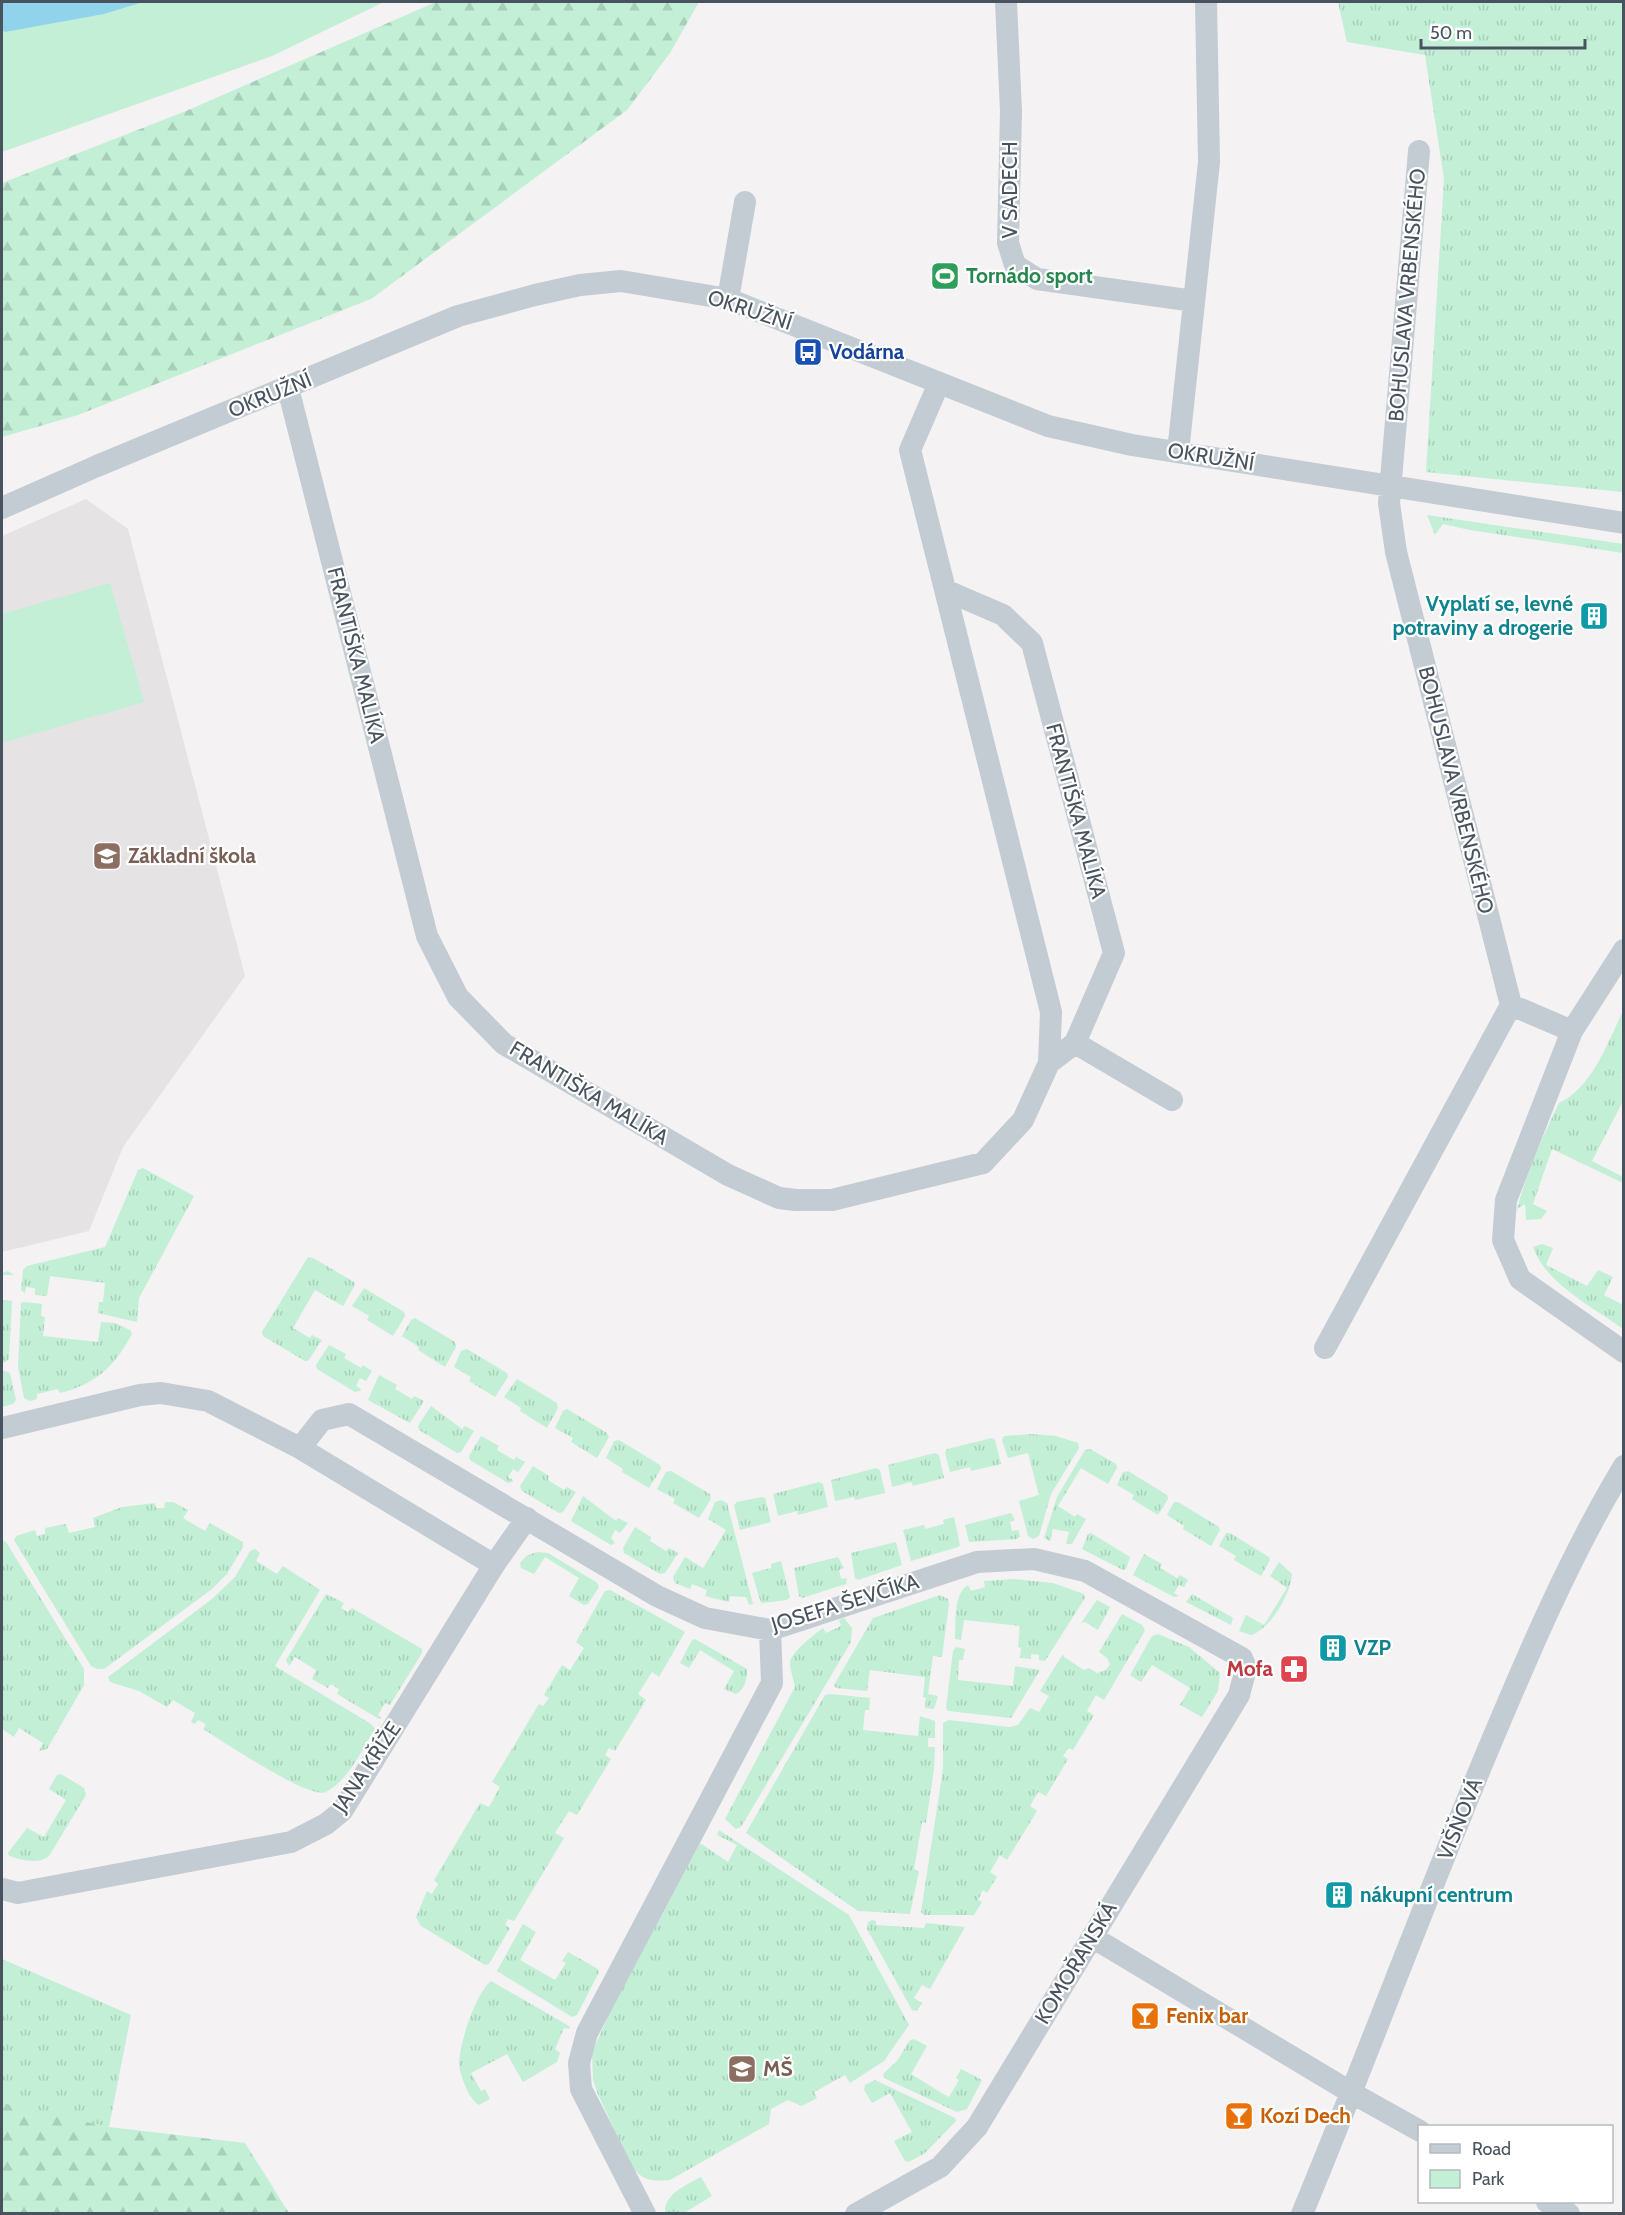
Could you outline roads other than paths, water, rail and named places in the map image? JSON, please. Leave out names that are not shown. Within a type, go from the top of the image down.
[{"type":"street","name":"V SADECH","points":[[1006,2],[1011,111],[1008,243],[1015,265],[1037,279],[1194,301]]},
{"type":"street","points":[[1178,452],[1209,162],[1206,2]]},
{"type":"street","name":"BOHUSLAVA VRBENSKÉHO","points":[[1419,151],[1389,503],[1396,552],[1511,1005]]},
{"type":"street","points":[[728,298],[745,202]]},
{"type":"street","name":"OKRUŽNÍ","points":[[2,508],[97,466],[458,316],[580,285],[621,281],[728,298],[1048,426],[1178,452],[1623,523]]},
{"type":"street","name":"FRANTIŠKA MALÍKA","points":[[288,388],[428,936],[458,998],[504,1044],[728,1175],[779,1197],[832,1200],[983,1163],[1023,1120],[1049,1063],[1051,1011],[910,450],[939,383]]},
{"type":"street","name":"FRANTIŠKA MALÍKA","points":[[945,590],[1003,615],[1032,643],[1113,953],[1075,1043],[1049,1063]]},
{"type":"street","points":[[1623,950],[1572,1032],[1506,1200],[1503,1240],[1520,1279],[1623,1353]]},
{"type":"street","points":[[1325,1348],[1511,1005],[1572,1032]]},
{"type":"street","points":[[1075,1043],[1172,1100]]},
{"type":"street","points":[[2,1428],[113,1400],[161,1393],[208,1401],[300,1448],[494,1565]]},
{"type":"street","name":"JOSEFA ŠEVČÍKA","points":[[300,1448],[322,1420],[349,1414],[657,1596],[705,1618],[770,1630],[977,1562],[1034,1559],[1085,1571],[1095,1576],[1242,1658],[1246,1668]]},
{"type":"street","name":"VIŠŇOVÁ","points":[[1302,2214],[1457,1825],[1545,1615],[1598,1509],[1623,1466]]},
{"type":"street","name":"JANA KŘÍŽE","points":[[2,1889],[18,1893],[291,1842],[326,1824],[342,1811],[494,1565],[527,1518]]},
{"type":"street","points":[[645,2214],[581,2089],[579,2063],[587,2033],[772,1683],[770,1630]]},
{"type":"street","name":"KOMOŘANSKÁ","points":[[856,2214],[893,2205],[940,2166],[977,2127],[1239,1695],[1246,1668]]},
{"type":"street","points":[[1092,1937],[1352,2093],[1418,2129]]},
{"type":"street","points":[[1549,2203],[1569,2214]]},
{"type":"water","points":[[2,2],[143,2],[104,14],[5,32],[2,30]]},
{"type":"place","name":"Tornádo sport","points":[[945,276]]},
{"type":"place","name":"Vodárna","points":[[808,352]]},
{"type":"place","name":"Vyplatí se, levné potraviny a drogerie","points":[[1594,616]]},
{"type":"place","name":"Základní škola","points":[[107,856]]},
{"type":"place","name":"VZP","points":[[1333,1648]]},
{"type":"place","name":"Mofa","points":[[1294,1669]]},
{"type":"place","name":"nákupní centrum","points":[[1339,1895]]},
{"type":"place","name":"Fenix bar","points":[[1145,2016]]},
{"type":"place","name":"MŠ","points":[[742,2069]]},
{"type":"place","name":"Kozí Dech","points":[[1239,2116]]}]
